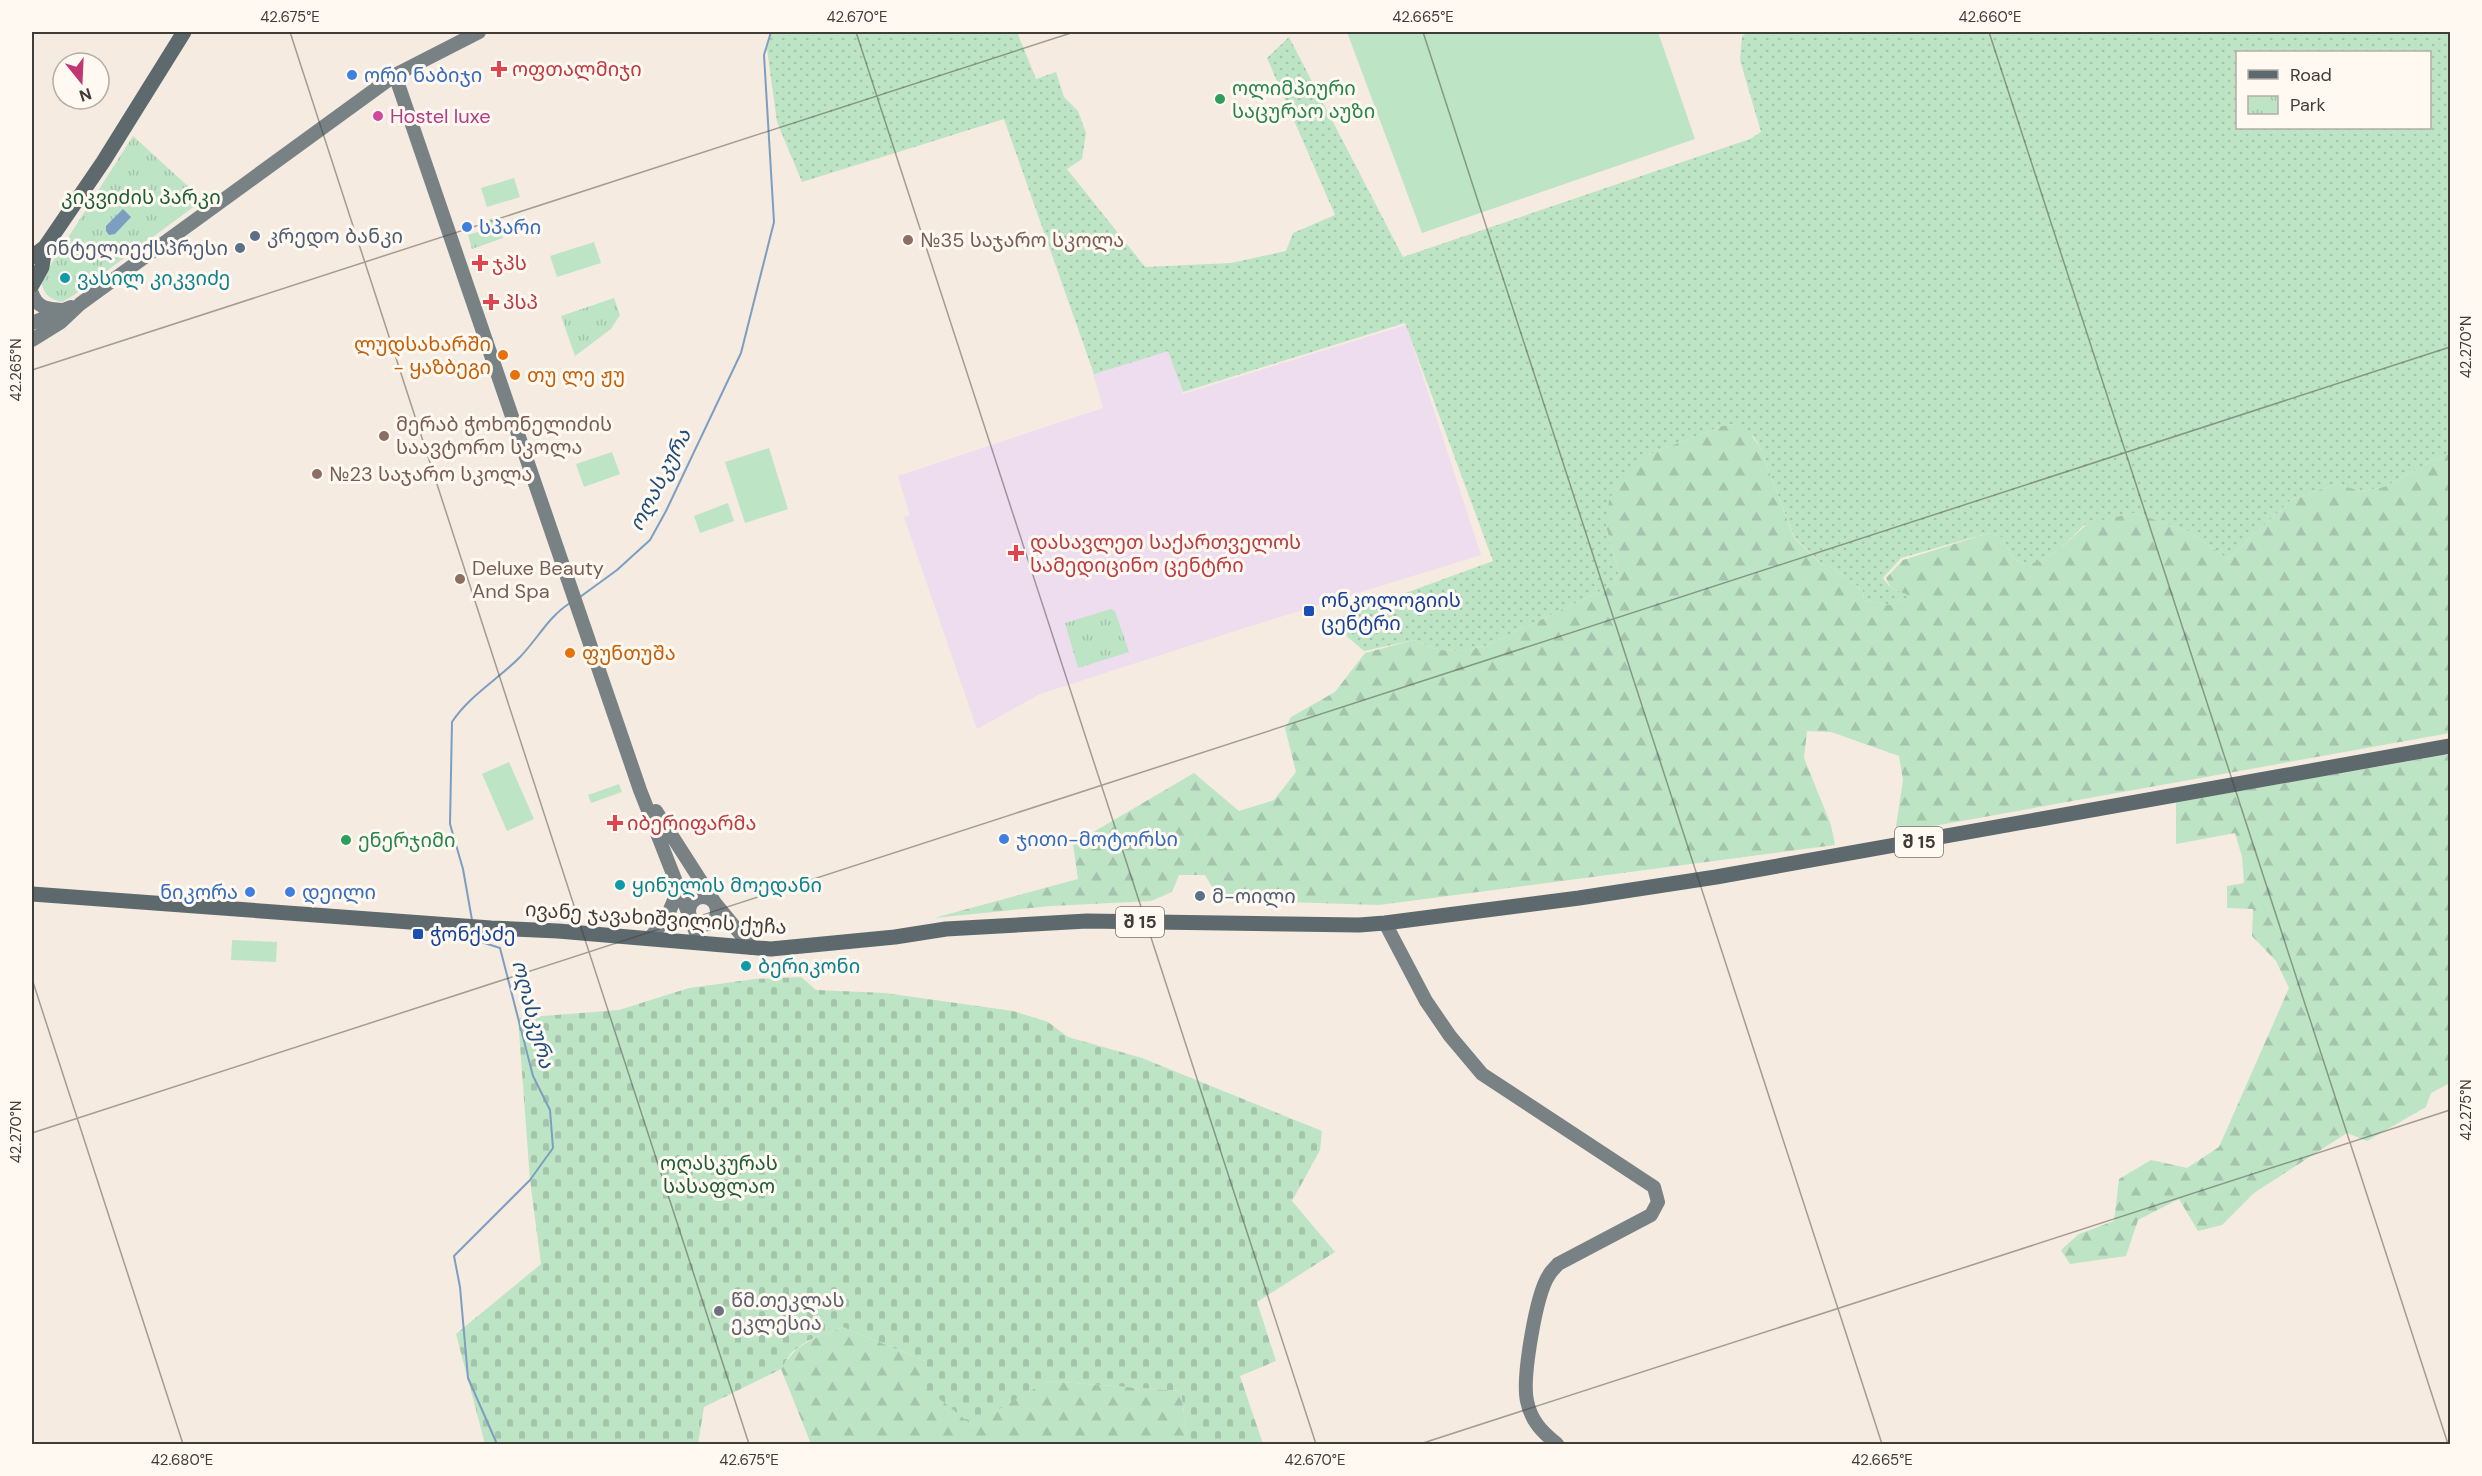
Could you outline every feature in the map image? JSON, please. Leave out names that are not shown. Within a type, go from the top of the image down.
[{"type":"main road","points":[[32,257],[45,247],[103,162],[184,32]]},
{"type":"main road","points":[[32,285],[42,267],[45,247]]},
{"type":"main road","name":"შ 15","points":[[1385,923],[1579,898],[1727,875],[2451,746]]},
{"type":"main road","name":"ივანე ჯავახიშვილის ქუჩა","points":[[32,894],[650,938],[752,948],[793,949],[946,929],[1087,921],[1359,925],[1385,923]]},
{"type":"street","points":[[32,340],[61,322],[80,304],[395,75],[479,32]]},
{"type":"street","points":[[395,75],[640,790],[689,915],[706,943]]},
{"type":"street","points":[[32,293],[38,305],[48,309],[66,310]]},
{"type":"street","points":[[32,323],[80,304]]},
{"type":"street","points":[[640,790],[649,799],[715,903],[752,948]]},
{"type":"street","points":[[650,938],[667,917],[678,888]]},
{"type":"street","points":[[706,943],[715,920],[718,912],[715,903],[708,898],[699,898],[690,906],[689,915],[694,923],[703,926],[715,920]]},
{"type":"street","points":[[1385,923],[1426,1001],[1450,1036],[1482,1074],[1654,1187],[1658,1202],[1651,1215],[1558,1264],[1549,1275],[1542,1290],[1525,1377],[1527,1401],[1538,1428],[1557,1444]]},
{"type":"shaded area","points":[[1406,325],[1481,555],[1040,694],[977,729],[904,517],[910,515],[898,476],[1103,408],[1093,373],[1169,349],[1183,394]]},
{"type":"green space","points":[[772,32],[1017,32],[1036,79],[1056,72],[1064,97],[1078,111],[1086,133],[1082,159],[1067,169],[1145,267],[1231,263],[1286,251],[1293,233],[1335,215],[1267,58],[1289,37],[1403,257],[1750,139],[1761,132],[1740,60],[1742,36],[1748,32],[2450,32],[2450,452],[2384,487],[2361,491],[2336,484],[2291,500],[2228,559],[2188,531],[2135,513],[2084,525],[2060,549],[2035,564],[2025,564],[2014,559],[2001,537],[1989,533],[1901,558],[1883,578],[1891,588],[1914,597],[1889,605],[1864,600],[1863,591],[1833,568],[1821,564],[1794,537],[1760,447],[1754,437],[1734,424],[1722,426],[1650,454],[1606,526],[1619,574],[1613,585],[1488,645],[1464,651],[1438,650],[1414,640],[1364,651],[1329,621],[1493,561],[1405,323],[1183,392],[1168,351],[1094,374],[1004,119],[802,182],[777,122],[767,49]]},
{"type":"green space","points":[[1347,32],[1658,32],[1695,139],[1422,233]]},
{"type":"green space","name":"კიკვიძის პარკი","points":[[133,136],[203,200],[74,295],[62,302],[54,299],[47,295],[41,280]]},
{"type":"green space","points":[[514,178],[520,197],[487,207],[481,188]]},
{"type":"green space","points":[[496,217],[503,238],[472,249],[468,235],[484,230],[481,222]]},
{"type":"green space","points":[[594,242],[601,263],[557,277],[550,256]]},
{"type":"green space","points":[[614,298],[620,315],[611,329],[575,356],[561,316]]},
{"type":"green space","points":[[1734,424],[1746,428],[1760,447],[1794,538],[1821,564],[1833,568],[1854,583],[1863,591],[1864,600],[1889,605],[1913,597],[1891,588],[1886,578],[1903,560],[1989,533],[2001,537],[2014,559],[2025,564],[2038,562],[2060,549],[2088,523],[2135,513],[2188,531],[2228,559],[2291,500],[2336,484],[2361,491],[2384,487],[2450,452],[2450,733],[1895,833],[1903,780],[1899,756],[1831,732],[1807,731],[1804,758],[1831,825],[1835,845],[1379,905],[1220,900],[1205,875],[1179,875],[1172,892],[1151,901],[1051,906],[934,918],[1078,879],[1073,844],[1194,773],[1239,811],[1274,800],[1296,772],[1285,728],[1291,717],[1335,692],[1365,653],[1414,640],[1438,650],[1464,651],[1488,645],[1613,585],[1619,574],[1606,526],[1609,501],[1620,478],[1650,454],[1722,426]]},
{"type":"green space","points":[[769,448],[788,509],[745,523],[725,462]]},
{"type":"green space","points":[[612,452],[620,474],[584,487],[576,464]]},
{"type":"green space","points":[[728,503],[734,521],[700,533],[694,516]]},
{"type":"green space","points":[[1111,609],[1115,611],[1129,652],[1078,668],[1065,623]]},
{"type":"green space","points":[[2450,754],[2450,1083],[2431,1093],[2426,1107],[2367,1141],[2347,1133],[2254,1193],[2222,1225],[2198,1231],[2179,1199],[2138,1220],[2126,1256],[2070,1264],[2061,1250],[2079,1234],[2114,1221],[2119,1179],[2151,1160],[2187,1168],[2219,1147],[2289,988],[2276,961],[2252,936],[2253,909],[2227,908],[2227,886],[2244,883],[2242,857],[2235,833],[2176,844],[2176,802]]},
{"type":"green space","points":[[509,762],[534,819],[507,831],[482,774]]},
{"type":"green space","points":[[619,784],[622,792],[591,803],[588,795]]},
{"type":"green space","points":[[232,940],[277,942],[276,962],[231,960]]},
{"type":"green space","name":"ოღასკურას სასაფლაო","points":[[801,977],[816,990],[885,993],[1013,1011],[1048,1022],[1068,1037],[1142,1058],[1322,1131],[1320,1150],[1292,1201],[1335,1252],[1257,1302],[1276,1361],[1240,1376],[1263,1444],[1188,1444],[1181,1391],[1047,1381],[972,1425],[927,1389],[925,1361],[843,1327],[807,1341],[791,1353],[781,1369],[704,1407],[698,1444],[485,1444],[456,1334],[541,1264],[530,1180],[518,1018],[619,1010],[689,988],[755,979]]},
{"type":"green space","points":[[843,1327],[925,1361],[971,1425],[1047,1381],[1181,1391],[1188,1444],[811,1444],[781,1369],[794,1352],[807,1342]]},
{"type":"water","points":[[123,209],[131,217],[115,234],[109,235],[106,226]]},
{"type":"waterway","name":"ოღასკურა","points":[[580,597],[617,570],[650,540],[741,353],[774,222],[764,55],[771,32]]},
{"type":"waterway","name":"ოღასკურა","points":[[472,920],[463,869],[450,824],[452,722],[475,696],[519,658],[555,615],[570,603]]},
{"type":"waterway","name":"ოღასკურა","points":[[473,932],[475,940],[500,948],[533,1076],[550,1110],[553,1148],[530,1180],[454,1256],[460,1287],[468,1378],[497,1444]]},
{"type":"place","name":"ოფთალმიჯი","points":[[499,69]]},
{"type":"place","name":"ორი ნაბიჯი","points":[[352,75]]},
{"type":"place","name":"ოლიმპიური საცურაო აუზი","points":[[1220,99]]},
{"type":"place","name":"Hostel luxe","points":[[378,116]]},
{"type":"place","name":"სპარი","points":[[467,227]]},
{"type":"place","name":"კრედო ბანკი","points":[[255,236]]},
{"type":"place","name":"№35 საჯარო სკოლა","points":[[908,240]]},
{"type":"place","name":"ინტელიექსპრესი","points":[[240,248]]},
{"type":"place","name":"ჯპს","points":[[480,263]]},
{"type":"place","name":"ვასილ კიკვიძე","points":[[65,278]]},
{"type":"place","name":"პსპ","points":[[491,302]]},
{"type":"place","name":"ლუდსახარში - ყაზბეგი","points":[[503,355]]},
{"type":"place","name":"თუ ლე ჟუ","points":[[515,375]]},
{"type":"place","name":"მერაბ ჭოხონელიძის საავტორო სკოლა","points":[[384,436]]},
{"type":"place","name":"№23 საჯარო სკოლა","points":[[317,474]]},
{"type":"place","name":"დასავლეთ საქართველოს სამედიცინო ცენტრი","points":[[1016,553]]},
{"type":"place","name":"Deluxe Beauty And Spa","points":[[460,579]]},
{"type":"place","name":"ონკოლოგიის ცენტრი","points":[[1309,611]]},
{"type":"place","name":"ფუნთუშა","points":[[570,653]]},
{"type":"place","name":"იბერიფარმა","points":[[615,823]]},
{"type":"place","name":"ჯითი-მოტორსი","points":[[1004,839]]},
{"type":"place","name":"ენერჯიმი","points":[[346,840]]},
{"type":"place","name":"ყინულის მოედანი","points":[[620,885]]},
{"type":"place","name":"ნიკორა","points":[[250,892]]},
{"type":"place","name":"დეილი","points":[[290,892]]},
{"type":"place","name":"მ-ოილი","points":[[1200,896]]},
{"type":"place","name":"ჭონქაძე","points":[[418,934]]},
{"type":"place","name":"ბერიკონი","points":[[746,966]]},
{"type":"place","name":"წმ.თეკლას ეკლესია","points":[[719,1311]]}]
